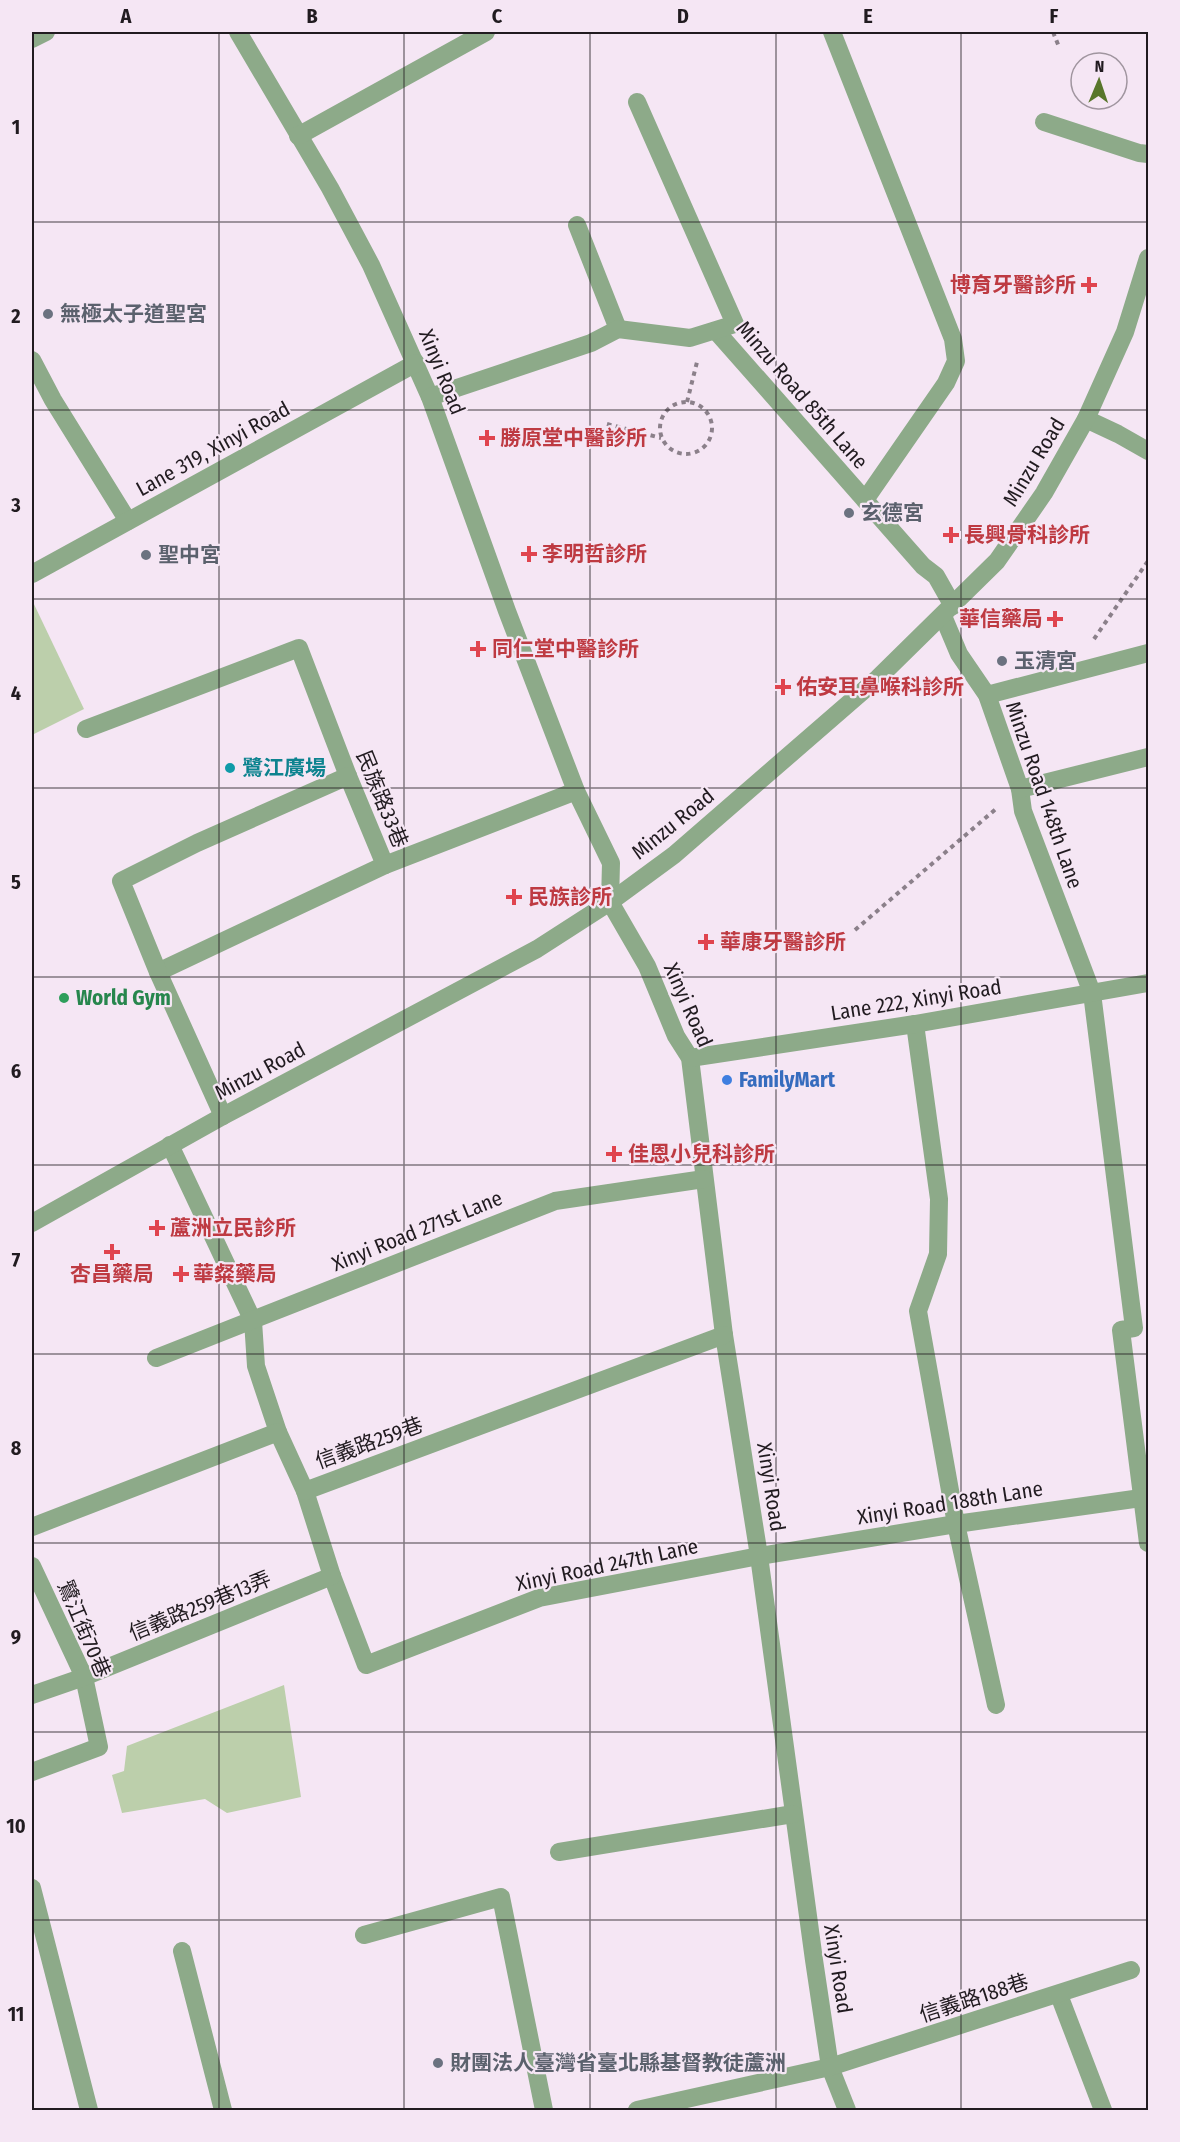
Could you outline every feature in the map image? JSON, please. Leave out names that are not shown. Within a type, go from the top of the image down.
[{"type":"street","points":[[32,39],[46,32]]},
{"type":"street","name":"Xinyi Road","points":[[238,32],[330,188],[371,265],[416,363],[576,791],[611,863],[610,902],[646,966],[676,1036],[690,1058],[724,1335],[759,1556],[793,1814],[830,2067],[847,2110]]},
{"type":"street","points":[[298,135],[486,32]]},
{"type":"street","points":[[832,32],[952,339],[956,360],[946,383],[865,500]]},
{"type":"street","points":[[637,102],[735,324],[716,331]]},
{"type":"street","points":[[1044,122],[1139,153],[1149,154]]},
{"type":"street","points":[[430,397],[591,343],[618,329],[577,225]]},
{"type":"street","name":"Minzu Road","points":[[32,1223],[223,1116],[537,949],[610,902],[674,855],[878,678],[997,561],[1044,493],[1086,419],[1125,332],[1149,258]]},
{"type":"street","name":"Minzu Road 85th Lane","points":[[618,329],[690,338],[716,331],[923,566],[936,576],[948,611]]},
{"type":"street","points":[[32,360],[53,400],[128,521]]},
{"type":"street","name":"Lane 319, Xinyi Road","points":[[32,574],[416,363]]},
{"type":"street","points":[[1086,419],[1149,451]]},
{"type":"street","name":"Minzu Road 148th Lane","points":[[948,611],[959,654],[987,695],[1020,789],[1023,811],[1092,993],[1141,1327]]},
{"type":"street","name":"民族路33巷","points":[[86,729],[299,648],[385,865],[158,972]]},
{"type":"street","points":[[987,695],[1149,653]]},
{"type":"street","points":[[1020,789],[1149,756]]},
{"type":"street","points":[[223,1116],[158,972],[121,881],[196,843],[348,776]]},
{"type":"street","points":[[385,865],[576,791]]},
{"type":"street","name":"Lane 222, Xinyi Road","points":[[690,1058],[915,1024],[1149,983]]},
{"type":"street","points":[[915,1024],[939,1199],[938,1254],[918,1311],[956,1524],[996,1705]]},
{"type":"street","points":[[170,1145],[253,1321]]},
{"type":"street","name":"Xinyi Road 271st Lane","points":[[156,1358],[555,1201],[704,1179]]},
{"type":"street","name":"信義路259巷","points":[[253,1321],[256,1366],[278,1432],[305,1491],[724,1335]]},
{"type":"street","points":[[1141,1327],[1121,1330],[1145,1497],[1149,1543]]},
{"type":"street","points":[[32,1527],[278,1432]]},
{"type":"street","points":[[305,1491],[332,1576]]},
{"type":"street","name":"Xinyi Road 188th Lane","points":[[759,1556],[956,1524],[1145,1497]]},
{"type":"street","name":"Xinyi Road 247th Lane","points":[[332,1576],[366,1665],[539,1598],[759,1556]]},
{"type":"street","name":"鷺江街70巷","points":[[32,1566],[84,1677],[99,1748],[32,1772]]},
{"type":"street","name":"信義路259巷13弄","points":[[32,1695],[84,1677],[332,1576]]},
{"type":"street","points":[[559,1852],[793,1814]]},
{"type":"street","points":[[32,1888],[89,2110]]},
{"type":"street","points":[[364,1935],[501,1897],[543,2110]]},
{"type":"street","points":[[182,1951],[223,2110]]},
{"type":"street","name":"信義路188巷","points":[[637,2110],[830,2067],[1131,1970]]},
{"type":"street","points":[[1059,1995],[1103,2110]]},
{"type":"path","points":[[1053,32],[1059,47]]},
{"type":"path","points":[[687,402],[697,362],[690,338]]},
{"type":"path","points":[[687,402],[702,408],[711,422],[712,431],[705,447],[689,454],[681,454],[666,445],[661,438],[660,421],[670,407],[687,402]]},
{"type":"path","points":[[607,424],[661,438]]},
{"type":"path","points":[[1069,675],[1149,561]]},
{"type":"path","points":[[855,930],[1020,789]]},
{"type":"green space","points":[[32,600],[84,709],[32,735]]},
{"type":"green space","points":[[284,1685],[301,1797],[227,1813],[205,1799],[122,1813],[112,1775],[124,1771],[127,1746]]},
{"type":"place","name":"博育牙醫診所","points":[[1089,285]]},
{"type":"place","name":"無極太子道聖宮","points":[[48,314]]},
{"type":"place","name":"勝原堂中醫診所","points":[[487,438]]},
{"type":"place","name":"玄德宮","points":[[849,513]]},
{"type":"place","name":"長興骨科診所","points":[[951,535]]},
{"type":"place","name":"李明哲診所","points":[[529,554]]},
{"type":"place","name":"聖中宮","points":[[146,555]]},
{"type":"place","name":"華信藥局","points":[[1055,619]]},
{"type":"place","name":"同仁堂中醫診所","points":[[478,649]]},
{"type":"place","name":"玉清宮","points":[[1002,661]]},
{"type":"place","name":"佑安耳鼻喉科診所","points":[[783,687]]},
{"type":"place","name":"鷺江廣場","points":[[230,768]]},
{"type":"place","name":"民族診所","points":[[514,897]]},
{"type":"place","name":"華康牙醫診所","points":[[706,942]]},
{"type":"place","name":"World Gym","points":[[64,998]]},
{"type":"place","name":"FamilyMart","points":[[727,1080]]},
{"type":"place","name":"佳恩小兒科診所","points":[[614,1154]]},
{"type":"place","name":"蘆洲立民診所","points":[[157,1228]]},
{"type":"place","name":"杏昌藥局","points":[[112,1252]]},
{"type":"place","name":"華粲藥局","points":[[181,1274]]},
{"type":"place","name":"財團法人臺灣省臺北縣基督教徒蘆洲","points":[[438,2063]]}]
